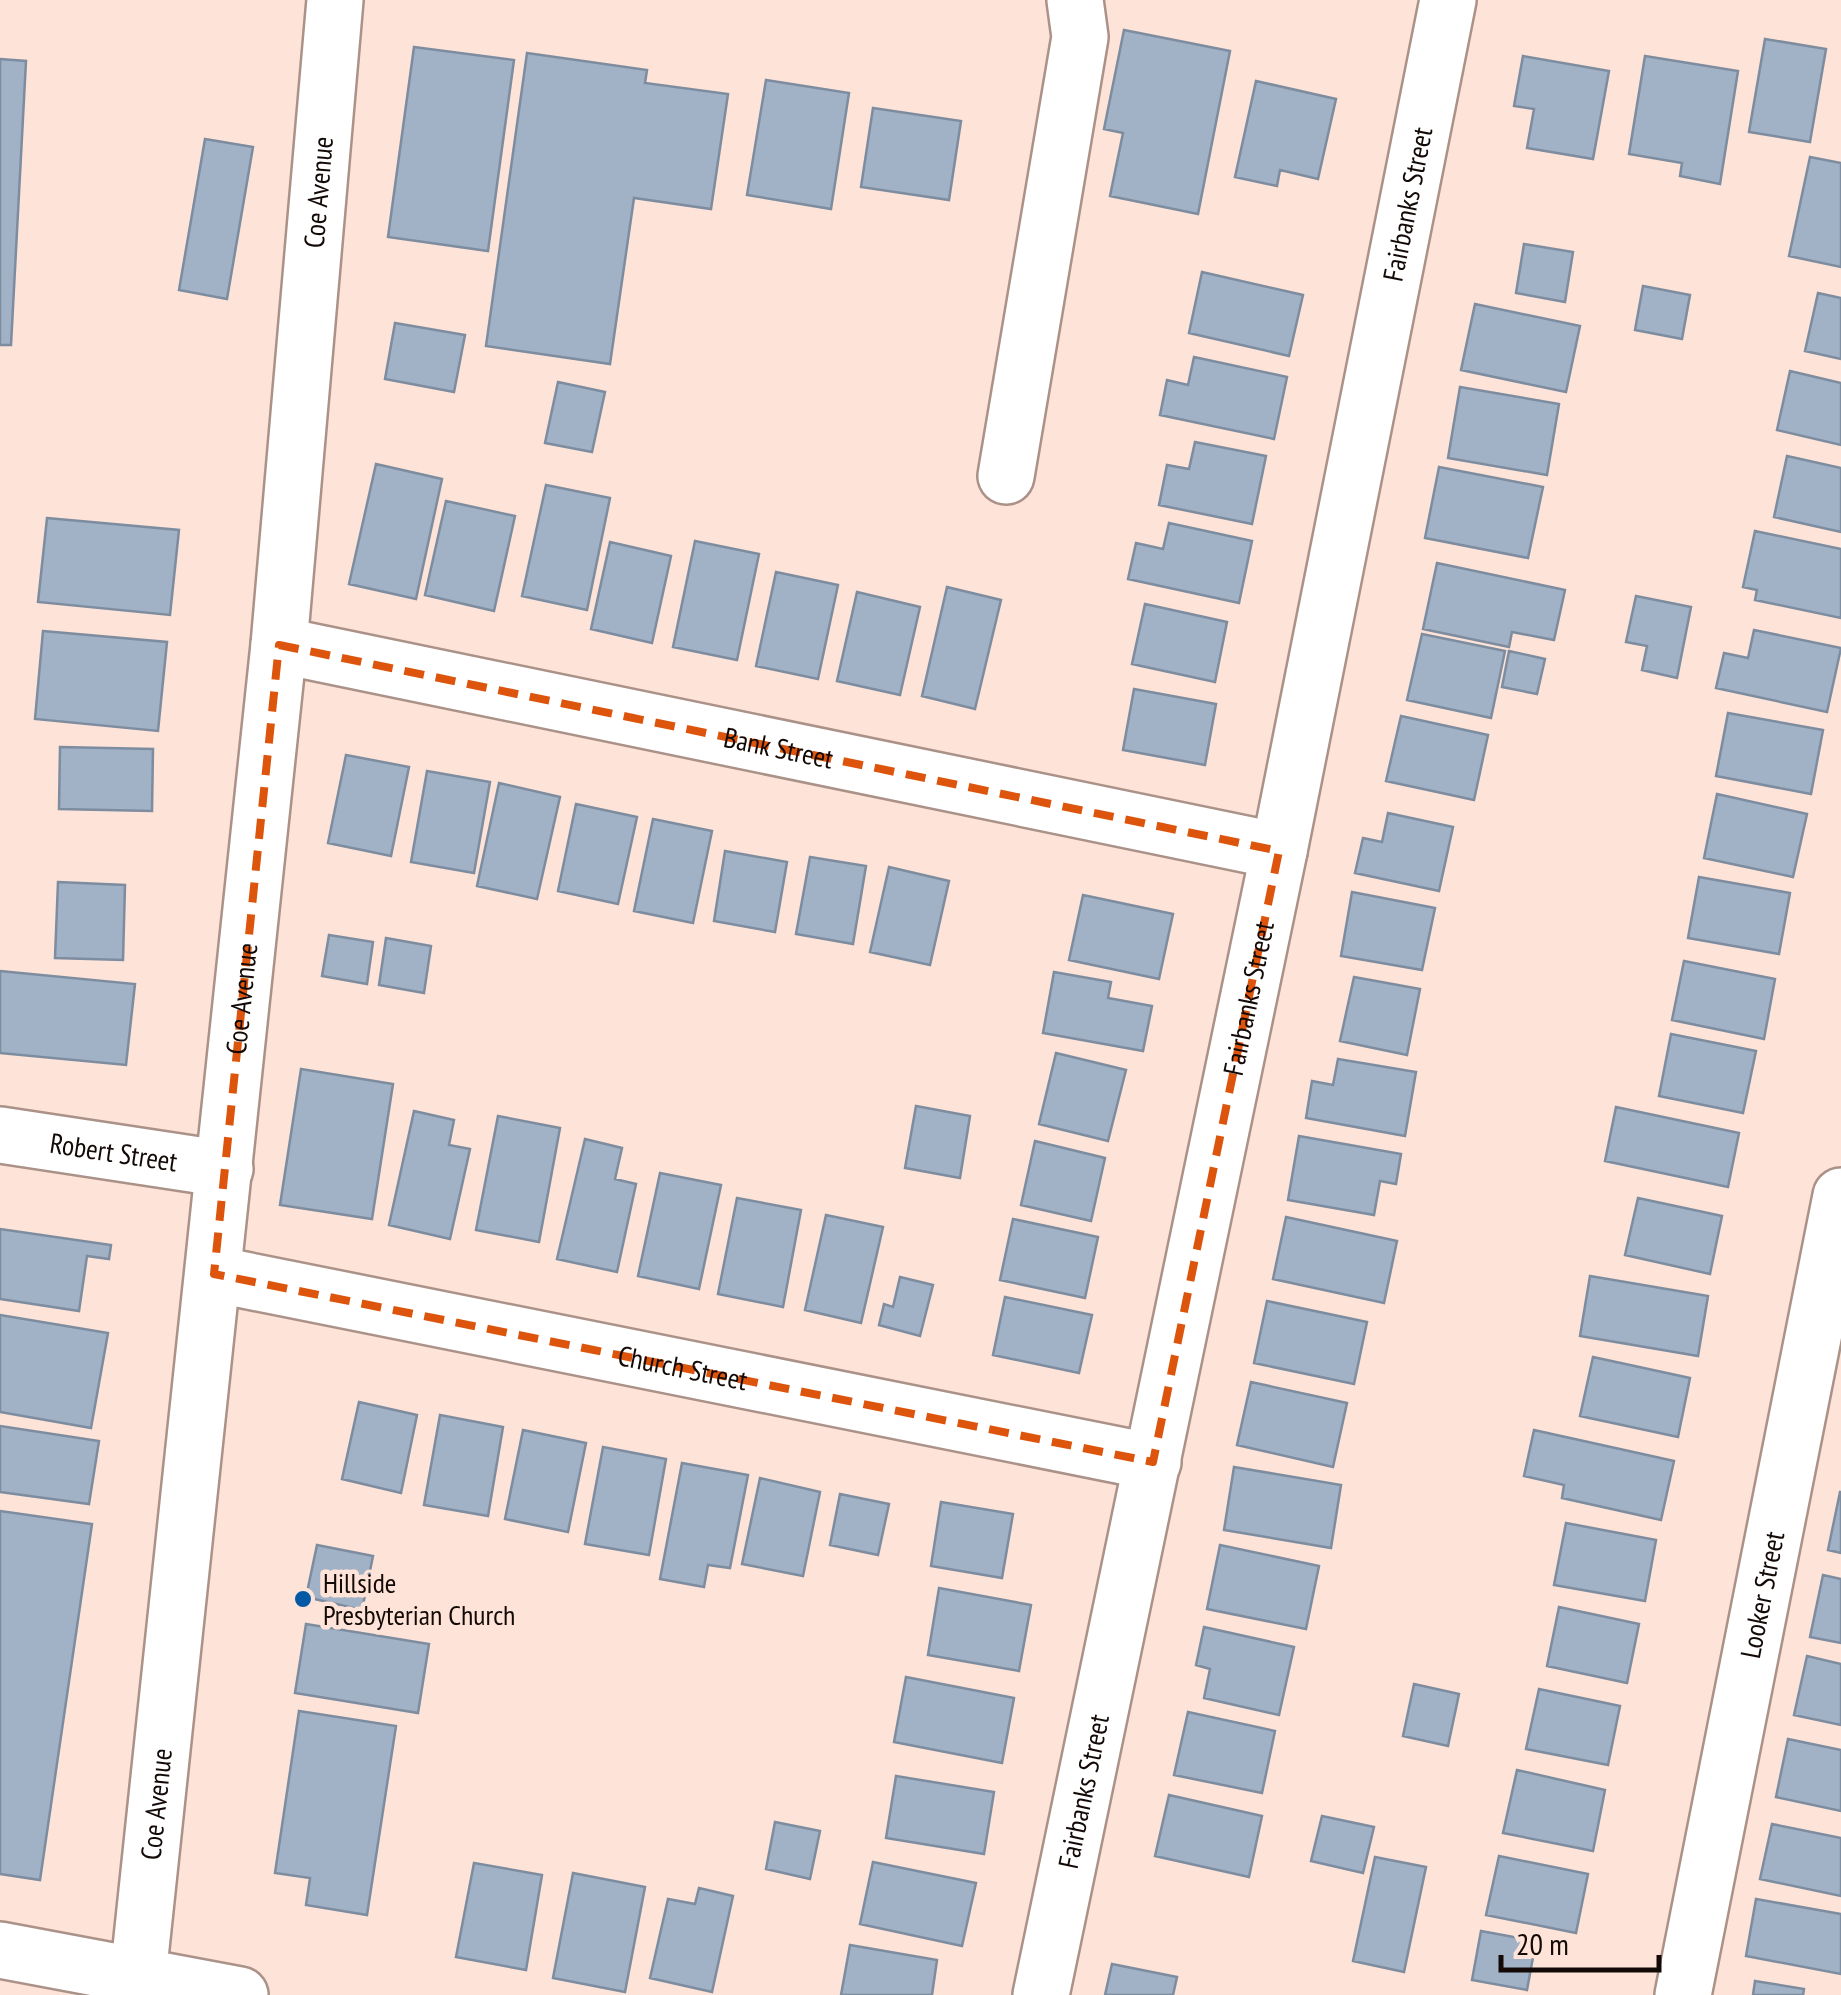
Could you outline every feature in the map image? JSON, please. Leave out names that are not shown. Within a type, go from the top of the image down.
[{"type":"street","name":"Coe Avenue","points":[[139,1986],[279,645],[335,0]]},
{"type":"street","points":[[1006,476],[1080,37],[1075,0]]},
{"type":"street","name":"Fairbanks Street","points":[[1041,1995],[1279,851],[1448,0]]},
{"type":"street","name":"Bank Street","points":[[279,645],[1279,851]]},
{"type":"street","name":"Robert Street","points":[[0,1135],[225,1170]]},
{"type":"street","name":"Looker Street","points":[[1683,1995],[1841,1196]]},
{"type":"street","name":"Church Street","points":[[214,1274],[1152,1462]]},
{"type":"street","points":[[0,1950],[139,1986],[240,1995]]},
{"type":"highlighted area","points":[[279,645],[1279,851],[1153,1462],[214,1274]]},
{"type":"building","points":[[1124,30],[1230,51],[1198,214],[1110,196],[1123,133],[1104,129]]},
{"type":"building","points":[[1765,39],[1826,49],[1810,142],[1749,132]]},
{"type":"building","points":[[414,47],[514,60],[488,251],[388,237]]},
{"type":"building","points":[[527,53],[647,70],[645,83],[728,94],[711,209],[634,198],[610,364],[486,346]]},
{"type":"building","points":[[1523,56],[1609,71],[1593,159],[1527,148],[1534,109],[1514,106]]},
{"type":"building","points":[[1645,56],[1738,71],[1720,184],[1680,176],[1682,163],[1629,154]]},
{"type":"building","points":[[0,59],[26,61],[11,345],[0,345]]},
{"type":"building","points":[[766,80],[849,93],[831,209],[747,195]]},
{"type":"building","points":[[1256,81],[1336,99],[1318,179],[1280,170],[1277,186],[1235,177]]},
{"type":"building","points":[[873,108],[961,121],[949,200],[861,187]]},
{"type":"building","points":[[205,139],[253,147],[227,299],[179,290]]},
{"type":"building","points":[[1810,157],[1841,163],[1841,267],[1789,256]]},
{"type":"building","points":[[1524,244],[1573,252],[1565,302],[1516,293]]},
{"type":"building","points":[[1202,272],[1303,295],[1289,356],[1189,333]]},
{"type":"building","points":[[1643,286],[1690,295],[1682,339],[1635,330]]},
{"type":"building","points":[[1818,293],[1841,298],[1841,359],[1805,351]]},
{"type":"building","points":[[1475,304],[1580,326],[1566,392],[1461,370]]},
{"type":"building","points":[[395,323],[465,335],[454,392],[385,379]]},
{"type":"building","points":[[1194,357],[1287,377],[1274,439],[1160,415],[1167,380],[1188,385]]},
{"type":"building","points":[[1790,371],[1841,383],[1841,445],[1777,430]]},
{"type":"building","points":[[558,382],[605,392],[592,452],[545,443]]},
{"type":"building","points":[[1460,387],[1559,404],[1547,475],[1448,458]]},
{"type":"building","points":[[1195,442],[1266,456],[1252,524],[1159,505],[1167,465],[1189,469]]},
{"type":"building","points":[[1787,456],[1841,468],[1841,532],[1774,517]]},
{"type":"building","points":[[376,464],[442,479],[416,599],[349,584]]},
{"type":"building","points":[[1439,467],[1543,487],[1528,558],[1425,538]]},
{"type":"building","points":[[546,485],[610,498],[587,610],[522,596]]},
{"type":"building","points":[[446,501],[515,516],[494,611],[425,595]]},
{"type":"building","points":[[47,518],[179,530],[170,615],[38,602]]},
{"type":"building","points":[[1169,523],[1252,541],[1239,603],[1128,579],[1136,543],[1163,549]]},
{"type":"building","points":[[1755,531],[1841,549],[1841,618],[1755,600],[1757,590],[1743,587]]},
{"type":"building","points":[[695,541],[759,554],[737,660],[673,647]]},
{"type":"building","points":[[610,542],[671,556],[652,643],[591,629]]},
{"type":"building","points":[[1437,563],[1565,590],[1554,640],[1512,632],[1509,647],[1423,629]]},
{"type":"building","points":[[776,572],[838,585],[818,679],[756,666]]},
{"type":"building","points":[[947,587],[1001,600],[975,709],[922,696]]},
{"type":"building","points":[[857,592],[920,607],[900,695],[837,681]]},
{"type":"building","points":[[1636,596],[1691,607],[1677,678],[1642,670],[1647,646],[1626,642]]},
{"type":"building","points":[[1145,604],[1227,622],[1215,682],[1132,664]]},
{"type":"building","points":[[1754,630],[1841,648],[1827,712],[1716,688],[1724,653],[1748,658]]},
{"type":"building","points":[[43,631],[167,642],[158,731],[35,719]]},
{"type":"building","points":[[1422,634],[1505,651],[1491,718],[1407,700]]},
{"type":"building","points":[[1509,651],[1545,659],[1537,694],[1502,687]]},
{"type":"building","points":[[1134,689],[1216,704],[1205,765],[1123,750]]},
{"type":"building","points":[[1728,713],[1823,730],[1811,794],[1716,776]]},
{"type":"building","points":[[1401,716],[1488,735],[1474,800],[1386,781]]},
{"type":"building","points":[[60,747],[153,749],[152,811],[59,809]]},
{"type":"building","points":[[346,755],[409,767],[391,856],[328,843]]},
{"type":"building","points":[[427,771],[490,782],[474,873],[411,862]]},
{"type":"building","points":[[499,783],[560,797],[537,899],[477,886]]},
{"type":"building","points":[[1717,794],[1807,814],[1793,877],[1704,858]]},
{"type":"building","points":[[576,804],[637,817],[618,904],[558,891]]},
{"type":"building","points":[[1388,813],[1453,827],[1439,891],[1355,873],[1363,838],[1382,842]]},
{"type":"building","points":[[653,819],[712,831],[693,923],[634,911]]},
{"type":"building","points":[[725,851],[787,862],[775,932],[714,921]]},
{"type":"building","points":[[810,857],[866,866],[853,944],[796,934]]},
{"type":"building","points":[[889,867],[949,881],[930,965],[870,952]]},
{"type":"building","points":[[1699,877],[1790,893],[1779,954],[1688,938]]},
{"type":"building","points":[[58,882],[125,885],[123,960],[55,958]]},
{"type":"building","points":[[1352,892],[1435,908],[1422,970],[1341,956]]},
{"type":"building","points":[[1083,895],[1173,914],[1159,979],[1069,960]]},
{"type":"building","points":[[329,935],[373,942],[367,984],[322,976]]},
{"type":"building","points":[[386,938],[431,946],[424,993],[379,985]]},
{"type":"building","points":[[1684,961],[1775,979],[1764,1039],[1672,1020]]},
{"type":"building","points":[[0,971],[135,984],[126,1065],[0,1053]]},
{"type":"building","points":[[1054,972],[1111,982],[1108,998],[1152,1006],[1143,1051],[1043,1033]]},
{"type":"building","points":[[1354,977],[1420,989],[1407,1055],[1340,1041]]},
{"type":"building","points":[[1671,1034],[1756,1051],[1743,1113],[1659,1096]]},
{"type":"building","points":[[1056,1053],[1126,1070],[1108,1141],[1039,1124]]},
{"type":"building","points":[[1338,1059],[1416,1072],[1405,1136],[1306,1118],[1312,1081],[1333,1085]]},
{"type":"building","points":[[301,1069],[393,1084],[372,1219],[280,1205]]},
{"type":"building","points":[[916,1106],[970,1116],[960,1178],[905,1168]]},
{"type":"building","points":[[1616,1107],[1739,1133],[1728,1187],[1605,1161]]},
{"type":"building","points":[[414,1111],[454,1120],[449,1145],[470,1149],[450,1239],[389,1225]]},
{"type":"building","points":[[498,1116],[560,1128],[539,1242],[476,1230]]},
{"type":"building","points":[[1299,1136],[1401,1154],[1396,1184],[1380,1181],[1374,1215],[1288,1200]]},
{"type":"building","points":[[585,1139],[622,1148],[615,1179],[636,1184],[617,1272],[557,1259]]},
{"type":"building","points":[[1035,1141],[1105,1158],[1091,1221],[1021,1205]]},
{"type":"building","points":[[660,1173],[721,1185],[699,1289],[638,1276]]},
{"type":"building","points":[[737,1198],[801,1210],[783,1307],[718,1294]]},
{"type":"building","points":[[1638,1198],[1722,1216],[1710,1274],[1625,1255]]},
{"type":"building","points":[[826,1215],[883,1227],[861,1323],[805,1310]]},
{"type":"building","points":[[1286,1217],[1397,1241],[1384,1303],[1273,1279]]},
{"type":"building","points":[[1013,1219],[1098,1237],[1085,1298],[1000,1280]]},
{"type":"building","points":[[0,1229],[111,1245],[109,1259],[87,1256],[79,1311],[0,1299]]},
{"type":"building","points":[[1590,1276],[1708,1296],[1698,1356],[1580,1336]]},
{"type":"building","points":[[900,1277],[933,1285],[920,1336],[879,1325],[884,1304],[893,1307]]},
{"type":"building","points":[[1005,1297],[1092,1315],[1079,1373],[993,1355]]},
{"type":"building","points":[[1267,1301],[1367,1322],[1354,1384],[1254,1363]]},
{"type":"building","points":[[0,1315],[108,1333],[91,1428],[0,1412]]},
{"type":"building","points":[[1593,1357],[1690,1378],[1678,1437],[1580,1416]]},
{"type":"building","points":[[1251,1382],[1347,1403],[1333,1467],[1237,1445]]},
{"type":"building","points":[[359,1402],[417,1415],[401,1493],[342,1479]]},
{"type":"building","points":[[440,1415],[503,1427],[488,1516],[424,1505]]},
{"type":"building","points":[[0,1426],[99,1441],[89,1504],[0,1492]]},
{"type":"building","points":[[523,1430],[586,1443],[568,1532],[505,1519]]},
{"type":"building","points":[[1534,1430],[1674,1461],[1661,1520],[1562,1498],[1564,1485],[1524,1476]]},
{"type":"building","points":[[603,1447],[666,1459],[649,1555],[585,1544]]},
{"type":"building","points":[[682,1463],[748,1475],[730,1568],[708,1565],[704,1587],[660,1579]]},
{"type":"building","points":[[1234,1467],[1341,1485],[1331,1548],[1224,1530]]},
{"type":"building","points":[[760,1478],[820,1492],[803,1576],[742,1564]]},
{"type":"building","points":[[1841,1492],[1841,1553],[1828,1550]]},
{"type":"building","points":[[840,1494],[889,1504],[878,1555],[830,1545]]},
{"type":"building","points":[[941,1502],[1013,1514],[1002,1578],[931,1566]]},
{"type":"building","points":[[0,1511],[92,1524],[40,1880],[0,1874]]},
{"type":"building","points":[[1566,1523],[1656,1540],[1645,1601],[1554,1585]]},
{"type":"building","points":[[317,1545],[373,1556],[362,1610],[306,1597]]},
{"type":"building","points":[[1220,1545],[1319,1566],[1306,1629],[1207,1609]]},
{"type":"building","points":[[1823,1575],[1841,1579],[1841,1643],[1810,1637]]},
{"type":"building","points":[[939,1588],[1031,1605],[1019,1671],[928,1655]]},
{"type":"building","points":[[1559,1607],[1639,1624],[1627,1683],[1547,1666]]},
{"type":"building","points":[[306,1624],[429,1644],[418,1713],[295,1693]]},
{"type":"building","points":[[1204,1627],[1294,1647],[1279,1715],[1204,1698],[1210,1669],[1196,1665]]},
{"type":"building","points":[[1807,1656],[1841,1664],[1841,1725],[1794,1715]]},
{"type":"building","points":[[906,1677],[1014,1698],[1002,1763],[894,1742]]},
{"type":"building","points":[[1414,1684],[1459,1694],[1448,1746],[1403,1736]]},
{"type":"building","points":[[1539,1689],[1620,1706],[1608,1765],[1526,1749]]},
{"type":"building","points":[[299,1711],[396,1726],[367,1915],[306,1905],[310,1878],[275,1873]]},
{"type":"building","points":[[1188,1712],[1275,1731],[1262,1793],[1174,1775]]},
{"type":"building","points":[[1788,1739],[1841,1750],[1841,1811],[1776,1797]]},
{"type":"building","points":[[1517,1770],[1605,1790],[1593,1851],[1503,1833]]},
{"type":"building","points":[[896,1776],[994,1792],[984,1854],[886,1838]]},
{"type":"building","points":[[1169,1795],[1262,1816],[1249,1877],[1155,1856]]},
{"type":"building","points":[[1322,1816],[1374,1827],[1363,1873],[1311,1861]]},
{"type":"building","points":[[775,1822],[820,1831],[810,1879],[766,1869]]},
{"type":"building","points":[[1772,1824],[1841,1838],[1841,1896],[1760,1879]]},
{"type":"building","points":[[1499,1856],[1588,1874],[1576,1933],[1486,1915]]},
{"type":"building","points":[[1375,1857],[1426,1867],[1404,1972],[1353,1961]]},
{"type":"building","points":[[873,1862],[976,1883],[962,1946],[860,1924]]},
{"type":"building","points":[[474,1863],[542,1875],[526,1970],[456,1957]]},
{"type":"building","points":[[573,1873],[645,1887],[625,1992],[553,1978]]},
{"type":"building","points":[[699,1888],[733,1896],[712,1992],[650,1978],[668,1899],[695,1904]]},
{"type":"building","points":[[1756,1899],[1841,1914],[1841,1974],[1746,1956]]},
{"type":"building","points":[[1481,1931],[1536,1941],[1527,1990],[1472,1980]]},
{"type":"building","points":[[850,1945],[937,1960],[932,1995],[841,1995]]},
{"type":"building","points":[[1112,1964],[1177,1977],[1173,1995],[1105,1995]]},
{"type":"building","points":[[1755,1981],[1804,1989],[1803,1995],[1753,1995]]},
{"type":"place","name":"Hillside Presbyterian Church","points":[[303,1599]]}]
